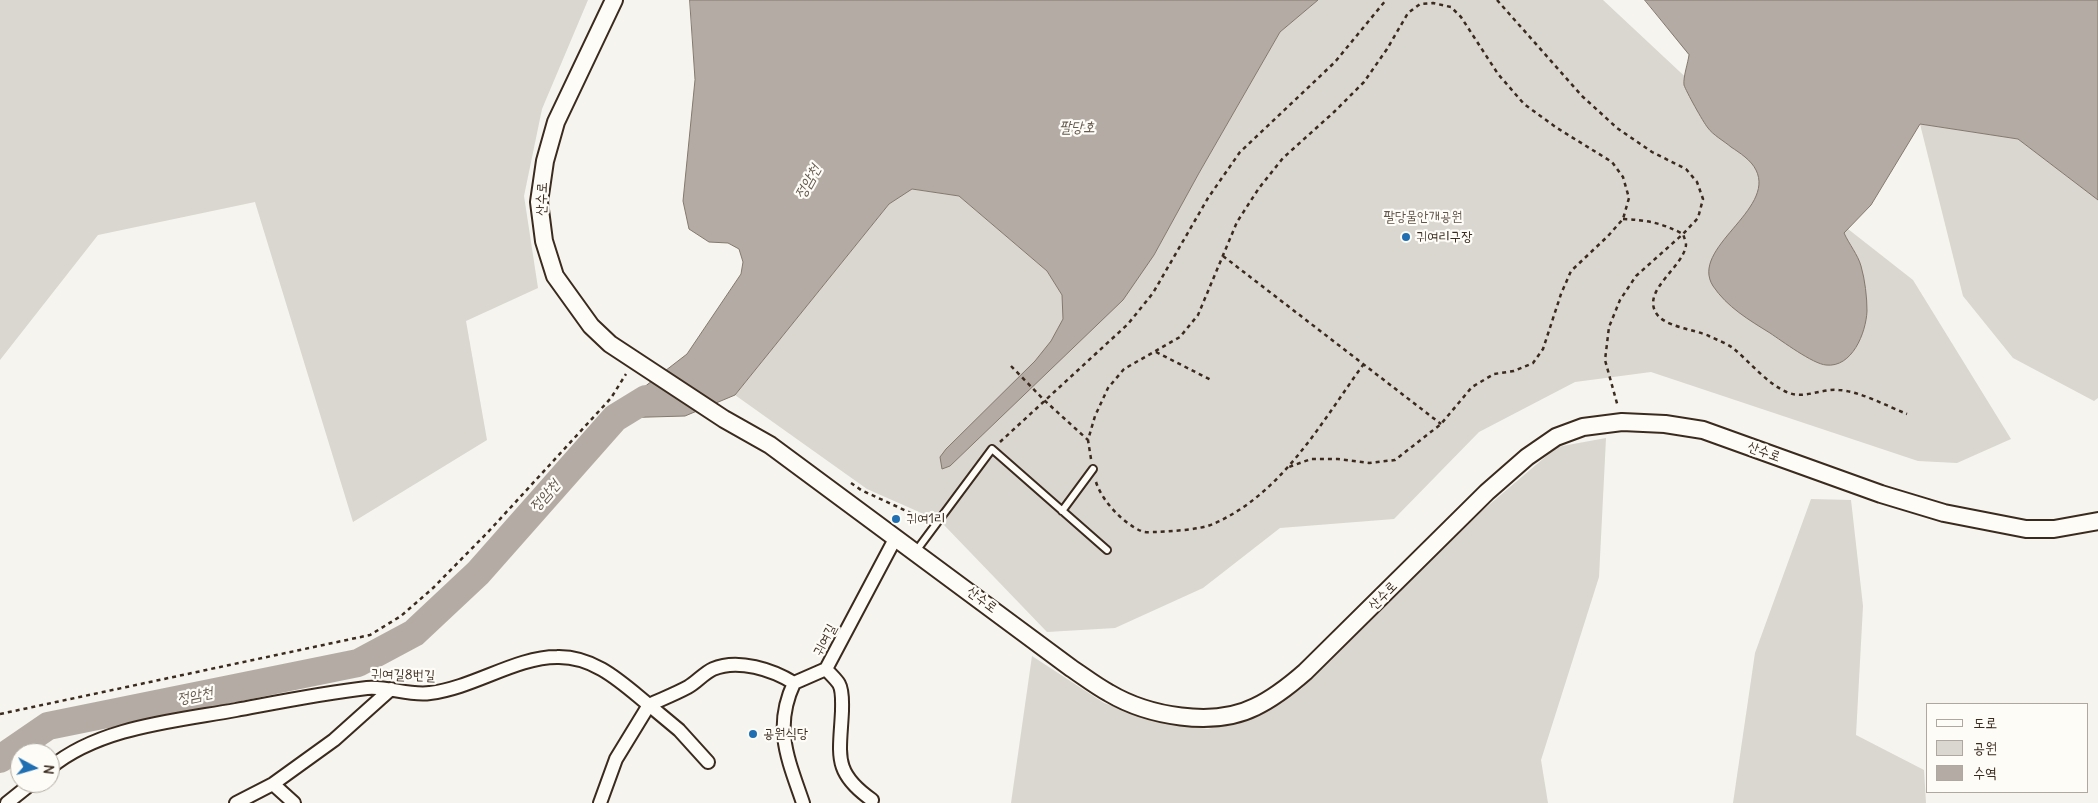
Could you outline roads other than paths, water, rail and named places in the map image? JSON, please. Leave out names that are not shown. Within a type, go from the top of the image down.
[{"type":"main road","name":"산수로","points":[[614,0],[556,122],[545,161],[539,202],[544,241],[555,276],[591,326],[610,344],[724,419],[770,445],[896,536],[1071,668],[1110,694],[1165,714],[1194,718],[1222,717],[1253,708],[1278,694],[1305,672],[1487,492],[1527,457],[1556,437],[1584,427],[1622,422],[1665,424],[1703,430],[1881,494],[1944,513],[2026,529],[2054,529],[2098,521]]},
{"type":"street","name":"귀여길","points":[[794,683],[826,669],[896,536]]},
{"type":"street","name":"귀여길8번길","points":[[60,762],[93,742],[147,726],[369,688],[429,693],[451,688],[534,660],[558,656],[583,661],[605,669],[679,730],[708,762]]},
{"type":"street","points":[[600,803],[616,759],[649,705],[689,686],[712,669],[728,665],[779,673],[794,683],[786,700],[783,722],[786,752],[803,803]]},
{"type":"street","points":[[826,669],[840,685],[842,704],[840,753],[843,772],[855,788],[872,800]]},
{"type":"street","points":[[236,803],[273,784],[334,740],[391,689]]},
{"type":"street","points":[[273,784],[294,803]]},
{"type":"street","points":[[7,803],[20,793]]},
{"type":"lane","points":[[916,551],[992,449],[1107,550]]},
{"type":"lane","points":[[1062,511],[1093,469]]},
{"type":"water","name":"팔당호","points":[[690,0],[1318,0],[1280,32],[1154,255],[1123,300],[950,466],[942,469],[940,457],[946,449],[1035,361],[1051,341],[1063,319],[1062,295],[1047,271],[959,196],[912,189],[889,204],[735,395],[685,416],[615,418],[639,391],[687,354],[741,274],[743,262],[739,249],[728,243],[709,242],[689,229],[683,201],[695,80]]},
{"type":"water","points":[[1645,0],[2098,0],[2098,200],[2018,139],[1920,124],[1871,205],[1844,233],[1860,262],[1865,283],[1867,311],[1860,339],[1850,355],[1843,361],[1826,365],[1813,361],[1739,312],[1713,286],[1709,272],[1712,257],[1754,200],[1759,185],[1756,170],[1742,154],[1716,136],[1706,125],[1684,85],[1689,55]]},
{"type":"waterway","name":"정암천","points":[[0,759],[48,726],[358,663],[414,633],[478,573],[615,418],[646,399]]},
{"type":"place","name":"귀여리구장","points":[[1406,237]]},
{"type":"place","name":"귀여1리","points":[[896,519]]},
{"type":"place","name":"공원식당","points":[[753,734]]},
{"type":"park label","name":"팔당물안개공원","points":[[1423,217]]}]
